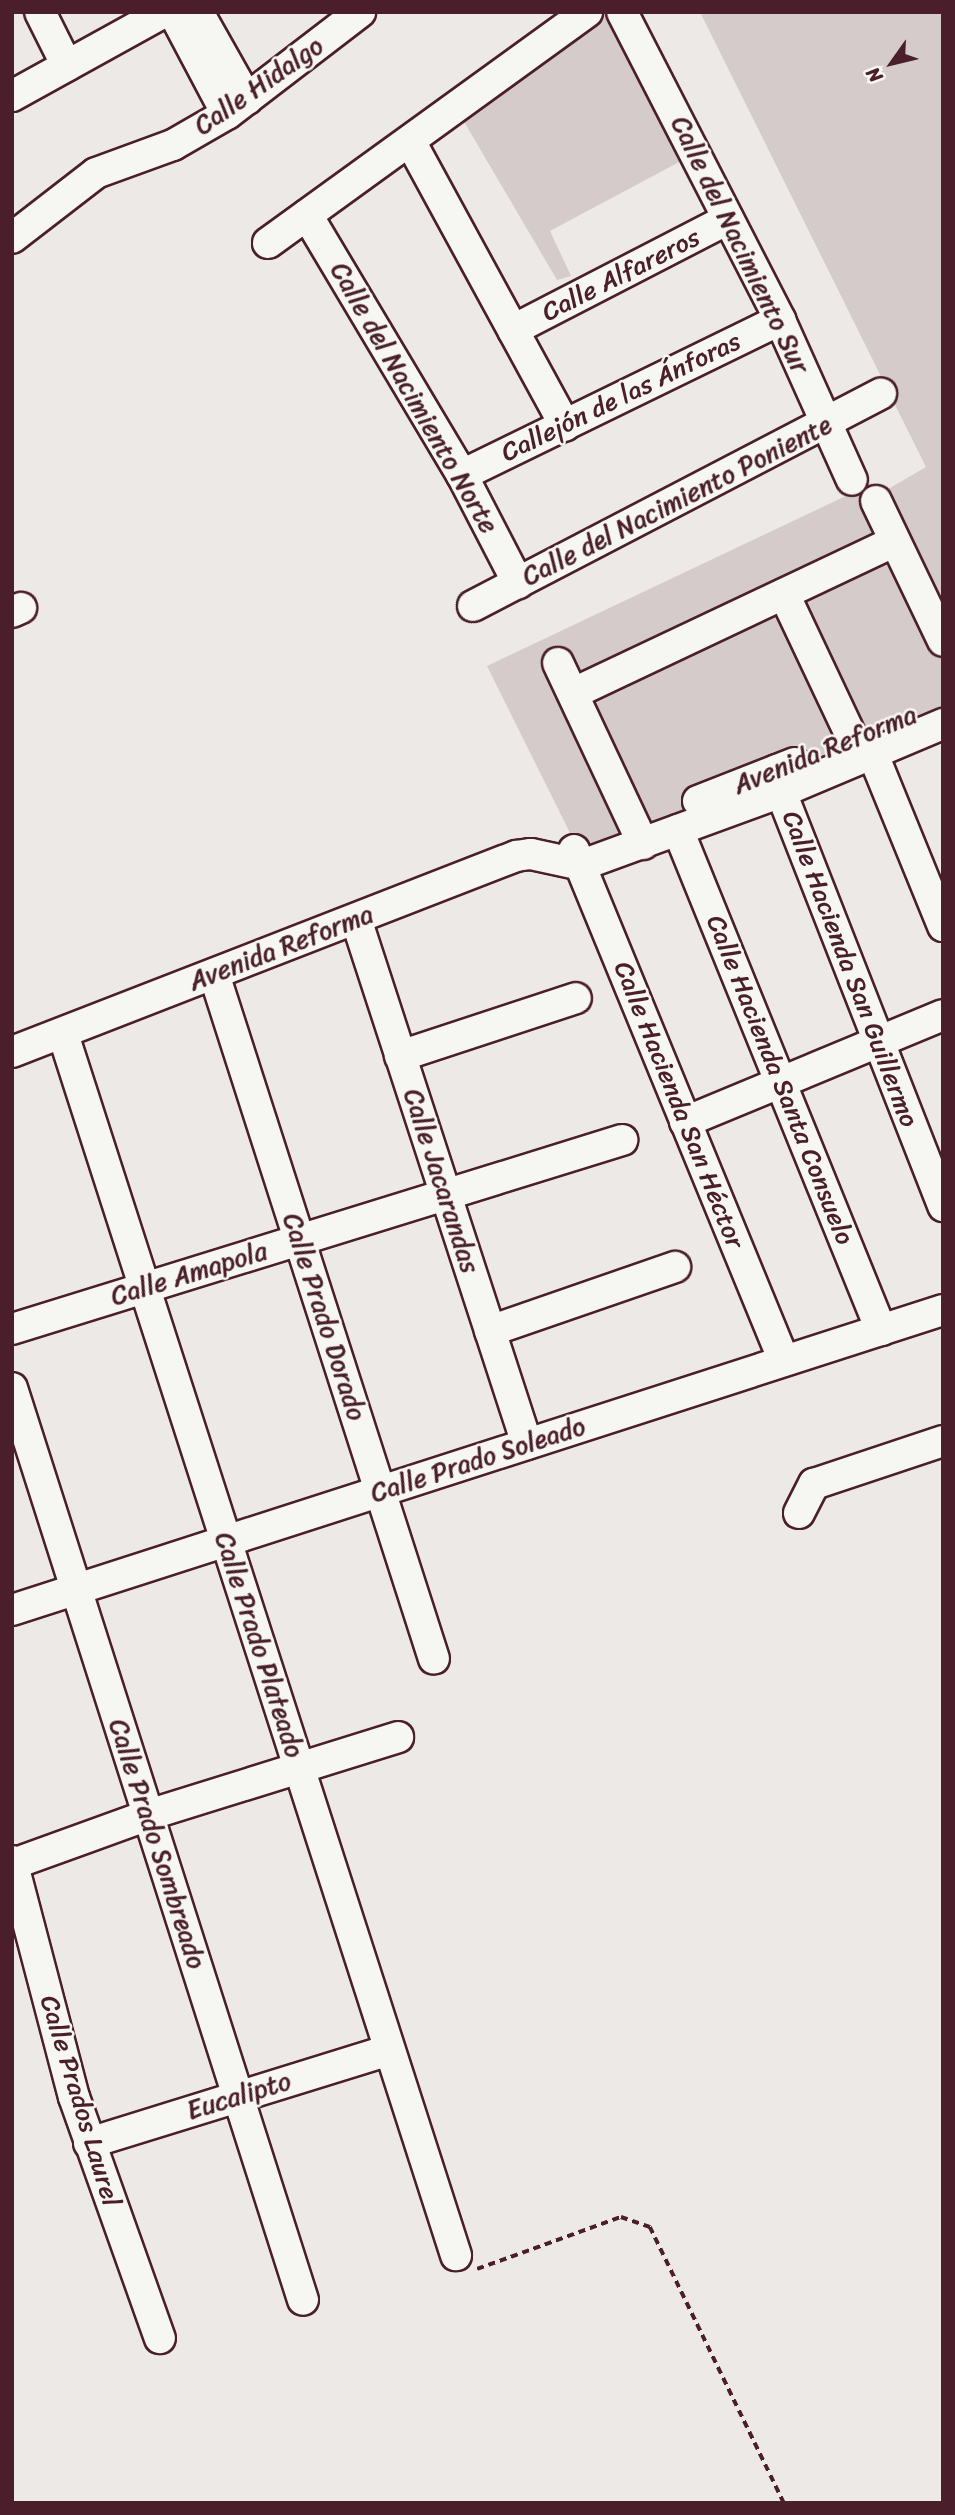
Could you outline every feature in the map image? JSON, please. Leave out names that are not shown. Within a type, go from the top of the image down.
[{"type":"street","points":[[40,12],[66,66]]},
{"type":"street","points":[[12,96],[164,12]]},
{"type":"street","points":[[173,12],[237,106]]},
{"type":"street","points":[[198,12],[237,106]]},
{"type":"street","name":"Calle Hidalgo","points":[[12,238],[96,173],[173,145],[237,106],[360,12]]},
{"type":"street","points":[[268,243],[587,12]]},
{"type":"street","name":"Calle del Nacimiento Sur","points":[[622,12],[780,320],[852,480]]},
{"type":"street","points":[[410,141],[565,425]]},
{"type":"street","name":"Calle del Nacimiento Norte","points":[[307,215],[461,475],[518,583]]},
{"type":"street","name":"Calle Alfareros","points":[[513,330],[729,219]]},
{"type":"street","name":"Callejón de las Ánforas","points":[[461,475],[780,320]]},
{"type":"street","name":"Calle del Nacimiento Poniente","points":[[473,606],[881,394]]},
{"type":"street","points":[[876,501],[943,641]]},
{"type":"street","points":[[573,693],[894,542]]},
{"type":"street","points":[[784,594],[862,746],[943,926]]},
{"type":"street","points":[[558,663],[639,834]]},
{"type":"street","name":"Avenida Reforma","points":[[12,1052],[516,856],[531,854],[569,858],[639,834],[862,746],[943,703]]},
{"type":"street","name":"Avenida Reforma","points":[[862,746],[943,724]]},
{"type":"street","name":"Avenida Reforma","points":[[639,834],[678,830],[779,781]]},
{"type":"street","name":"Calle Hacienda San Guillermo","points":[[779,781],[876,1043],[943,1206]]},
{"type":"street","name":"Calle Hacienda Santa Consuelo","points":[[678,830],[881,1330]]},
{"type":"street","name":"Calle Hacienda San Héctor","points":[[569,858],[685,1122],[784,1361]]},
{"type":"street","name":"Calle Jacarandas","points":[[356,919],[527,1444]]},
{"type":"street","name":"Calle Prado Dorado","points":[[214,974],[434,1659]]},
{"type":"street","points":[[400,1056],[576,998]]},
{"type":"street","points":[[685,1122],[943,1015]]},
{"type":"street","name":"Calle Prado Plateado","points":[[63,1034],[456,2255]]},
{"type":"street","name":"Calle Amapola","points":[[12,1329],[622,1139]]},
{"type":"street","points":[[490,1331],[675,1267]]},
{"type":"street","name":"Calle Prado Soleado","points":[[12,1610],[943,1310]]},
{"type":"street","name":"Calle Prado Sombreado","points":[[12,1388],[303,2300]]},
{"type":"street","points":[[799,1513],[814,1484],[943,1441]]},
{"type":"street","points":[[13,1862],[148,1815],[398,1737]]},
{"type":"street","name":"Calle Prados Laurel","points":[[13,1862],[89,2143],[160,2338]]},
{"type":"street","name":"Eucalipto","points":[[89,2143],[389,2050]]},
{"type":"path","points":[[456,2255],[475,2270],[621,2217],[650,2227],[784,2503]]},
{"type":"shaded area","points":[[599,12],[605,12],[681,161],[550,231],[571,276],[557,280],[463,120]]},
{"type":"shaded area","points":[[700,12],[943,12],[943,708],[581,855],[487,666],[871,484],[878,495],[926,467]]}]
